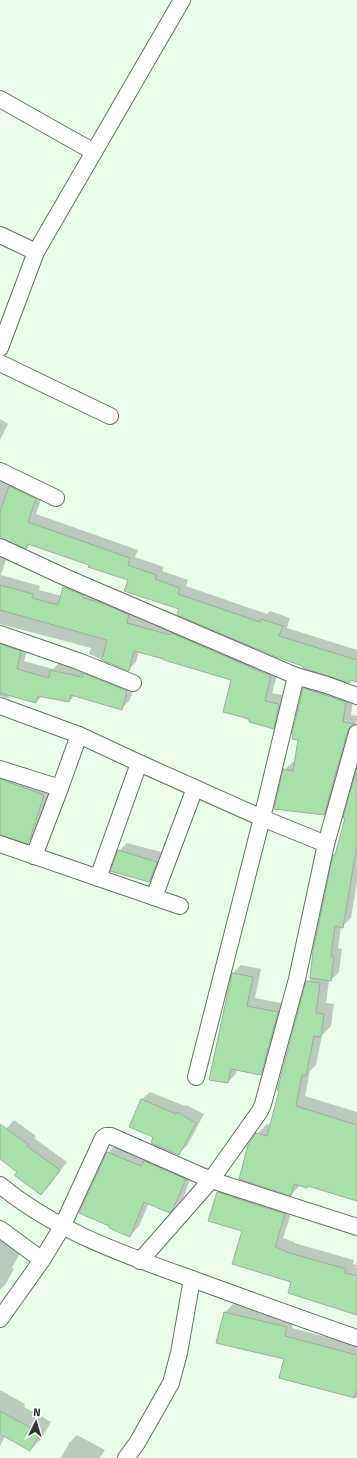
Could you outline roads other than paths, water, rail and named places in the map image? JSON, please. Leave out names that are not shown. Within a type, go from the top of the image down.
[{"type":"street","points":[[0,348],[36,252],[182,0]]},
{"type":"street","points":[[0,99],[94,152]]},
{"type":"street","points":[[0,235],[36,252]]},
{"type":"street","points":[[0,363],[110,416]]},
{"type":"street","points":[[0,471],[56,498]]},
{"type":"street","points":[[0,547],[67,578],[296,676],[327,684],[357,696]]},
{"type":"street","points":[[0,634],[78,661],[133,683]]},
{"type":"street","points":[[196,1077],[262,818],[296,676]]},
{"type":"street","points":[[0,706],[79,735],[262,818],[326,844]]},
{"type":"street","points":[[140,1261],[212,1180],[260,1111],[263,1104],[297,979],[326,844],[357,733]]},
{"type":"street","points":[[34,856],[79,735]]},
{"type":"street","points":[[98,878],[139,763]]},
{"type":"street","points":[[0,769],[60,788]]},
{"type":"street","points":[[154,897],[195,788]]},
{"type":"street","points":[[0,844],[180,906]]},
{"type":"street","points":[[0,1319],[42,1260],[62,1227],[103,1138],[106,1136],[110,1136],[212,1180],[357,1227]]},
{"type":"street","points":[[0,1185],[37,1213],[62,1227],[140,1261],[357,1338]]},
{"type":"street","points":[[0,1230],[42,1260]]},
{"type":"street","points":[[126,1458],[137,1443],[171,1383],[179,1353],[192,1279]]}]
